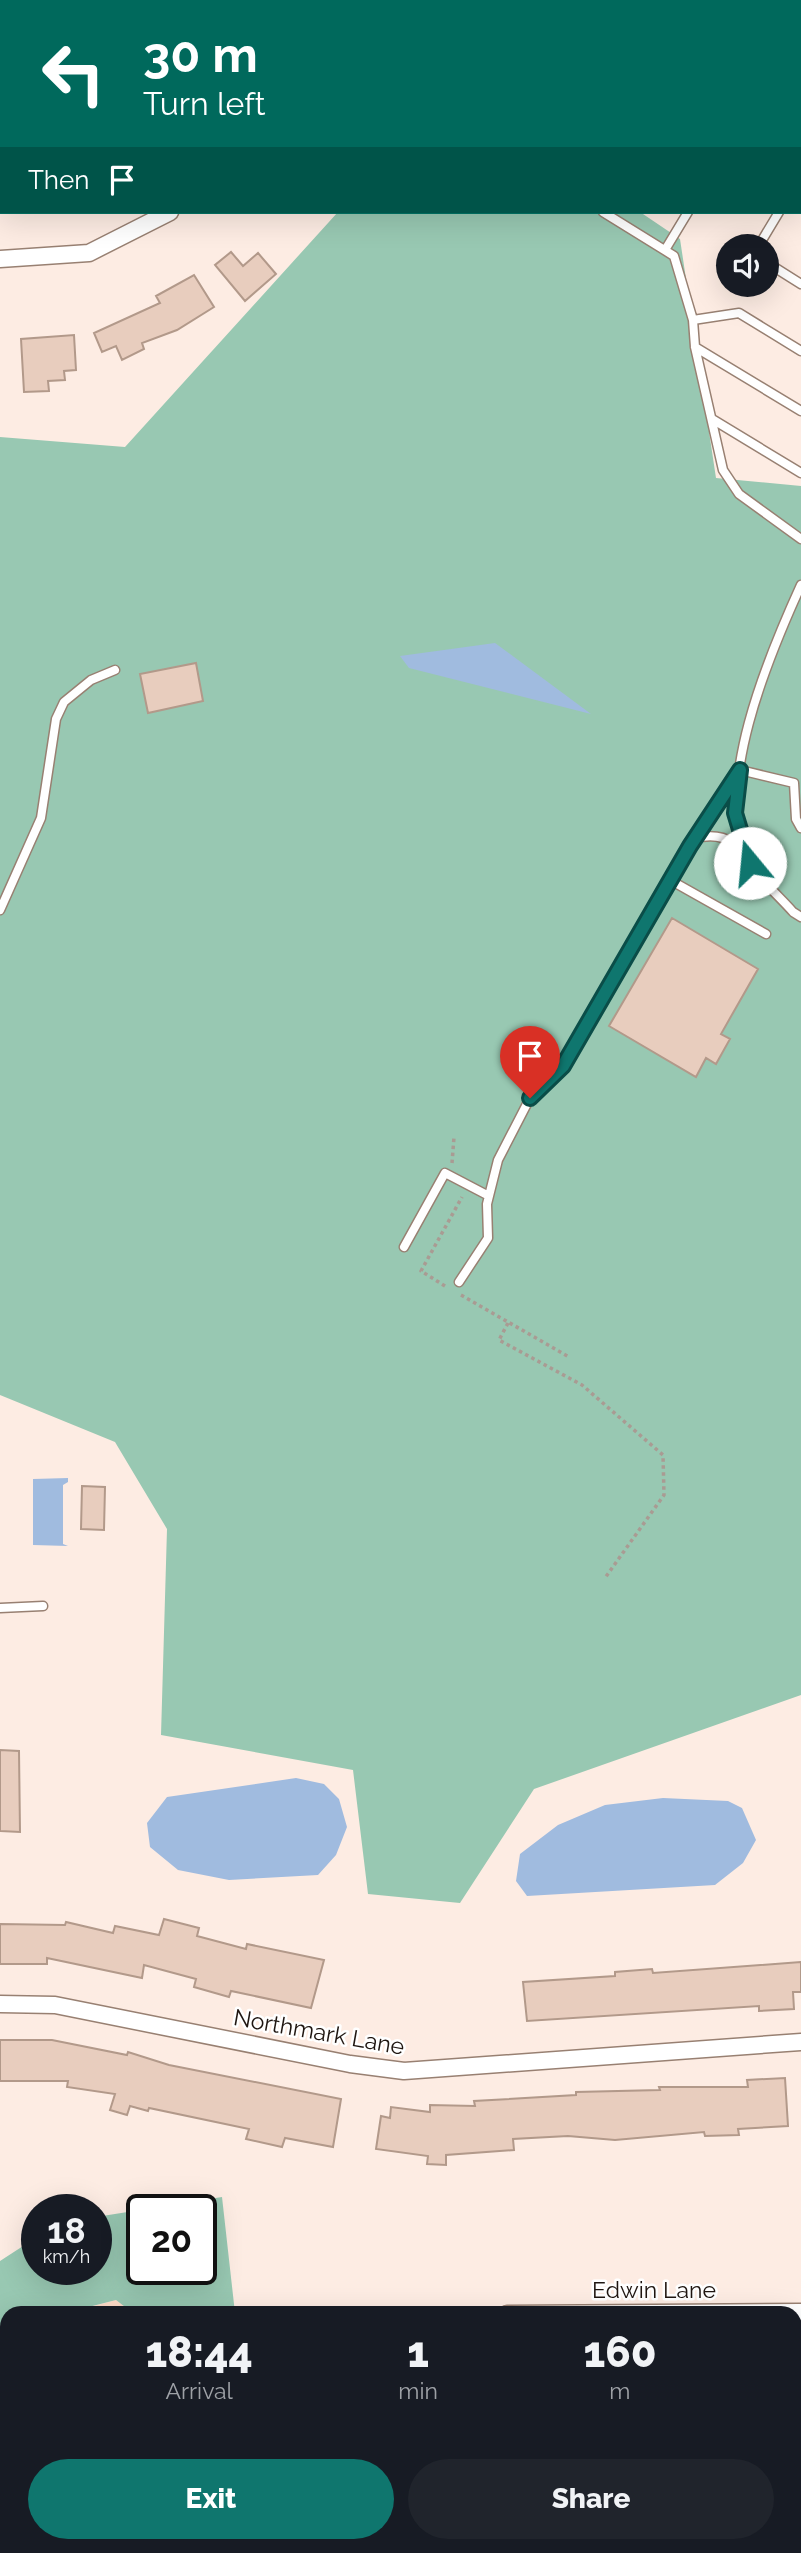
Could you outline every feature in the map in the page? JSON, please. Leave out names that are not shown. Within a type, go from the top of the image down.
[{"type":"street","points":[[0,259],[89,253],[166,214]]},
{"type":"street","name":"Northmark Lane","points":[[0,2004],[55,2005],[350,2064],[404,2071],[801,2042]]},
{"type":"lane","points":[[606,214],[674,256],[693,320],[695,347],[723,470],[739,494],[801,539]]},
{"type":"lane","points":[[665,250],[687,214]]},
{"type":"lane","points":[[766,234],[778,214]]},
{"type":"lane","points":[[779,270],[801,284]]},
{"type":"lane","points":[[693,320],[739,313],[801,351]]},
{"type":"lane","points":[[695,347],[801,411]]},
{"type":"lane","points":[[712,419],[801,473]]},
{"type":"lane","points":[[801,585],[772,648],[742,753],[735,813],[750,863],[793,912],[801,917]]},
{"type":"lane","points":[[0,910],[41,818],[56,719],[64,702],[92,680],[115,670]]},
{"type":"lane","points":[[740,770],[794,783],[796,818],[801,828]]},
{"type":"lane","points":[[459,1282],[488,1238],[489,1196],[498,1160],[530,1098],[563,1066],[695,838],[740,770]]},
{"type":"lane","points":[[695,838],[713,834],[729,839],[747,852]]},
{"type":"lane","points":[[670,880],[766,934]]},
{"type":"lane","points":[[404,1247],[445,1173],[489,1196]]},
{"type":"lane","points":[[0,1608],[43,1606]]},
{"type":"path","points":[[508,1322],[499,1340],[582,1385],[663,1455],[664,1494],[605,1578]]},
{"type":"shaded area","points":[[116,2300],[124,2306],[94,2306]]},
{"type":"green space","points":[[336,214],[643,214],[680,239],[716,478],[801,486],[801,1695],[534,1789],[460,1903],[368,1894],[353,1770],[161,1735],[167,1529],[115,1442],[0,1395],[0,437],[125,447]]},
{"type":"green space","points":[[222,2197],[234,2306],[124,2306],[116,2300],[92,2306],[0,2306],[0,2261],[21,2247],[21,2285],[112,2285],[112,2214],[126,2212],[126,2285],[217,2285],[217,2198]]},
{"type":"water","points":[[495,643],[591,714],[409,668],[400,656]]},
{"type":"water","points":[[68,1478],[68,1482],[63,1485],[63,1544],[68,1546],[33,1545],[33,1479]]},
{"type":"water","points":[[296,1778],[324,1784],[339,1799],[347,1827],[336,1855],[318,1875],[229,1880],[178,1870],[150,1847],[147,1823],[167,1797]]},
{"type":"water","points":[[663,1798],[728,1801],[742,1808],[756,1840],[743,1863],[715,1885],[527,1896],[516,1881],[520,1854],[558,1825],[605,1805]]},
{"type":"building","points":[[231,252],[243,266],[258,253],[276,274],[245,301],[215,265]]},
{"type":"building","points":[[194,275],[214,307],[177,330],[142,343],[144,349],[122,360],[116,346],[102,352],[94,333],[160,303],[156,296]]},
{"type":"building","points":[[74,335],[76,370],[64,371],[65,380],[48,381],[49,391],[24,392],[21,339]]},
{"type":"building","points":[[196,663],[203,701],[148,713],[140,674]]},
{"type":"building","points":[[672,918],[758,969],[721,1034],[730,1039],[716,1064],[706,1058],[696,1077],[609,1026]]},
{"type":"building","points":[[82,1486],[105,1487],[104,1530],[81,1529]]},
{"type":"building","points":[[0,1750],[19,1751],[20,1832],[0,1831]]},
{"type":"building","points":[[164,1919],[199,1928],[197,1936],[246,1949],[247,1944],[324,1960],[311,2008],[231,1991],[229,1997],[194,1987],[196,1979],[144,1965],[142,1978],[47,1958],[47,1964],[0,1964],[0,1924],[65,1925],[66,1922],[113,1933],[115,1926],[159,1935]]},
{"type":"building","points":[[801,1962],[801,1992],[793,1992],[794,2009],[759,2011],[759,2006],[527,2021],[523,1982],[615,1976],[615,1972],[652,1969],[653,1973]]},
{"type":"building","points":[[0,2040],[52,2040],[127,2055],[128,2052],[169,2065],[341,2099],[333,2147],[285,2138],[282,2147],[246,2139],[249,2129],[149,2108],[148,2111],[130,2106],[127,2115],[110,2110],[115,2094],[67,2087],[68,2081],[0,2081]]},
{"type":"building","points":[[785,2078],[788,2126],[738,2129],[739,2135],[705,2136],[704,2132],[615,2140],[568,2136],[513,2139],[514,2150],[446,2155],[446,2165],[427,2164],[428,2156],[376,2149],[381,2116],[390,2118],[391,2107],[430,2112],[430,2105],[475,2106],[474,2101],[576,2095],[576,2092],[660,2090],[659,2087],[748,2087],[747,2080]]},
{"type":"route","points":[[530,1098],[563,1066],[690,846],[740,770],[735,813],[750,863]]}]
